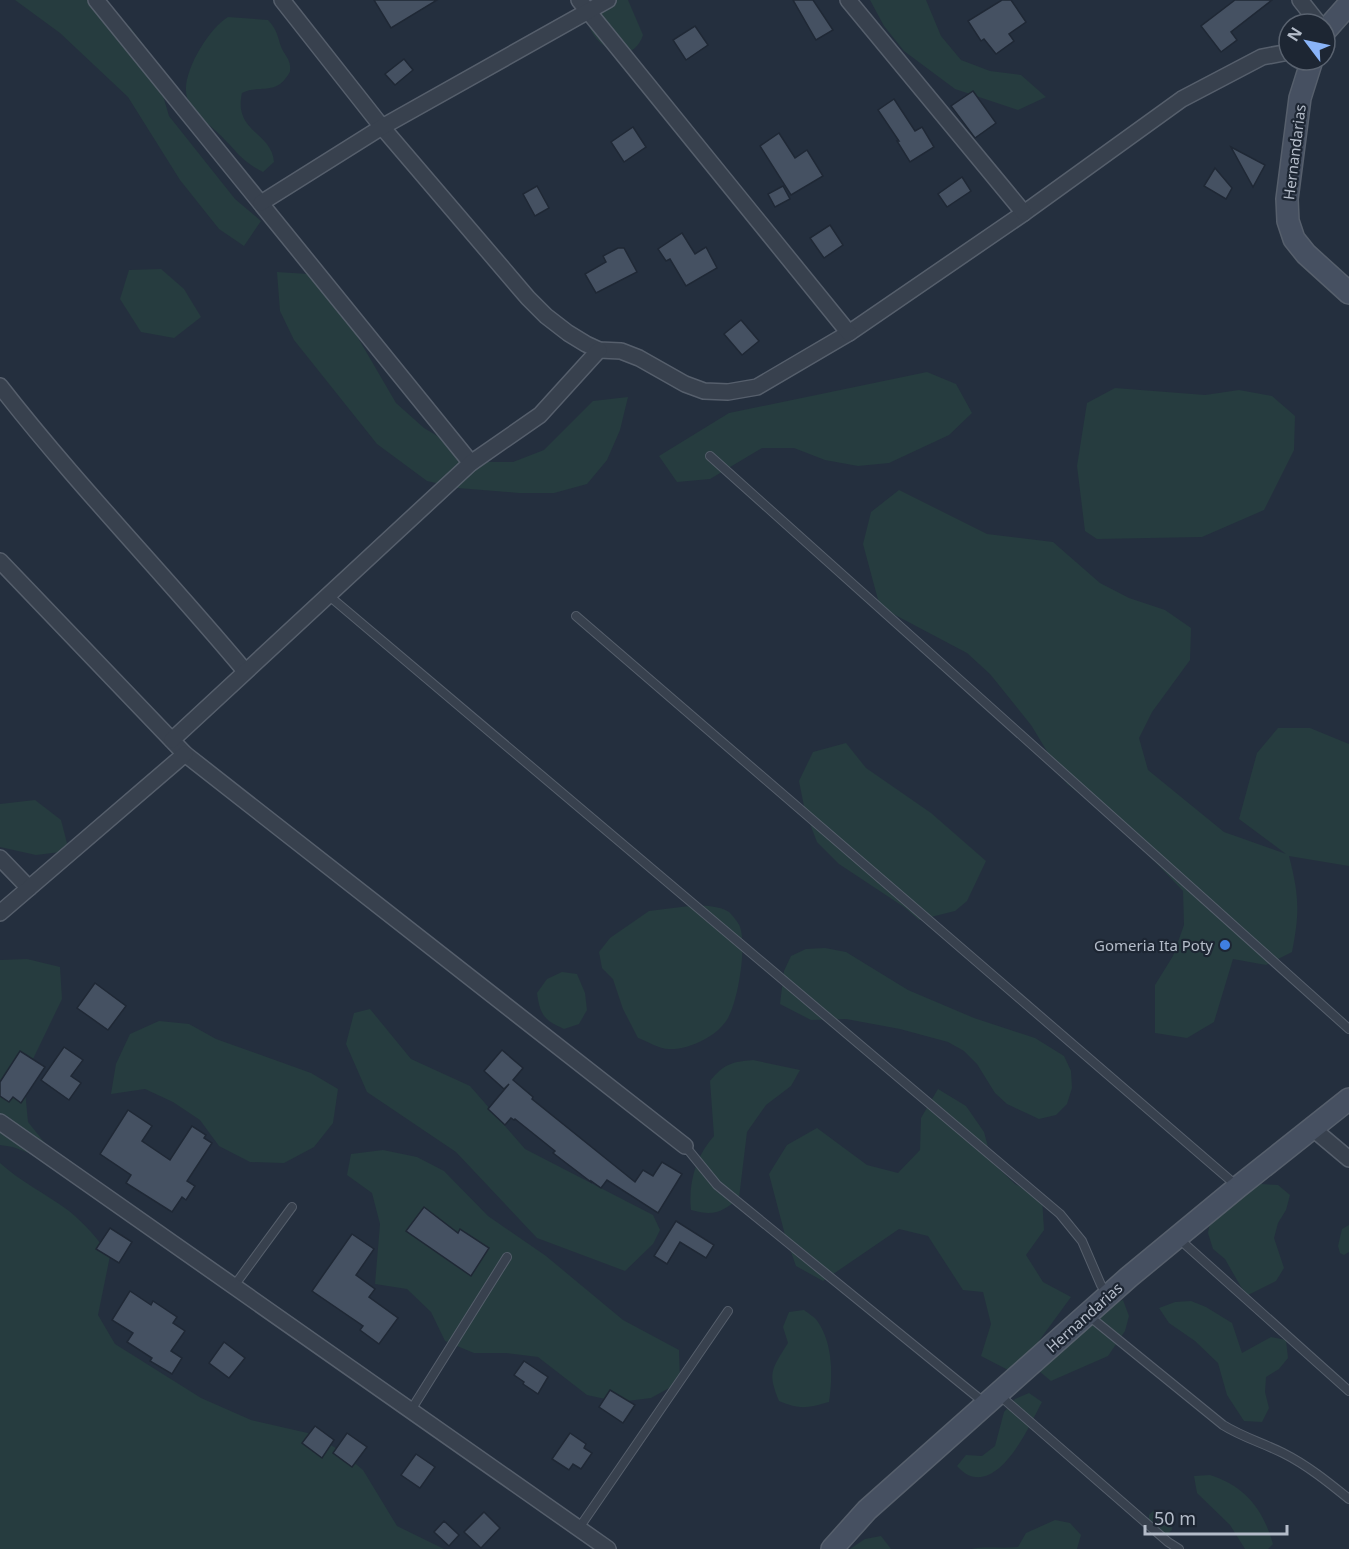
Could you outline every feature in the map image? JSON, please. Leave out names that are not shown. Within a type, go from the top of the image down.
[{"type":"street","points":[[96,0],[471,463]]},
{"type":"street","points":[[282,0],[382,127],[546,316],[568,333],[599,350],[611,349],[630,354],[685,384],[704,391],[728,392],[757,387],[849,333],[1024,213],[1182,99],[1262,57],[1277,54]]},
{"type":"street","points":[[261,203],[382,127],[584,6],[608,0]]},
{"type":"street","points":[[848,0],[1024,213]]},
{"type":"street","points":[[1300,0],[1310,12]]},
{"type":"street","points":[[1337,18],[1349,4]]},
{"type":"street","points":[[584,6],[849,333]]},
{"type":"street","name":"Hernandarias","points":[[1308,72],[1300,98],[1287,199],[1288,221],[1294,239],[1306,254],[1349,293]]},
{"type":"street","points":[[172,740],[471,463],[540,415],[599,350]]},
{"type":"street","points":[[0,386],[40,438],[196,612],[245,671]]},
{"type":"street","points":[[0,561],[184,753],[685,1146]]},
{"type":"street","points":[[0,913],[184,753]]},
{"type":"street","points":[[0,858],[29,888]]},
{"type":"street","name":"Hernandarias","points":[[832,1549],[867,1510],[1108,1295],[1238,1186],[1349,1099]]},
{"type":"street","points":[[0,1122],[579,1528],[601,1547]]},
{"type":"street","points":[[1312,1128],[1349,1159]]},
{"type":"lane","points":[[711,456],[1349,1029]]},
{"type":"lane","points":[[328,595],[1060,1215],[1082,1241],[1101,1285],[1108,1295]]},
{"type":"lane","points":[[576,616],[1238,1186]]},
{"type":"lane","points":[[685,1146],[717,1185],[992,1399],[1179,1549]]},
{"type":"lane","points":[[234,1286],[292,1207]]},
{"type":"lane","points":[[1177,1237],[1349,1391]]},
{"type":"lane","points":[[411,1410],[507,1257]]},
{"type":"lane","points":[[579,1528],[728,1311]]},
{"type":"lane","points":[[1087,1314],[1223,1425],[1307,1466],[1349,1499]]},
{"type":"green space","points":[[15,0],[96,0],[130,27],[151,55],[169,116],[235,199],[261,221],[244,246],[219,229],[180,180],[128,97],[60,33]]},
{"type":"green space","points":[[582,0],[628,0],[643,35],[637,46],[619,55],[602,44],[589,27]]},
{"type":"green space","points":[[870,0],[926,0],[941,36],[961,60],[990,71],[1021,75],[1046,97],[1018,110],[955,89],[904,51],[884,26]]},
{"type":"green space","points":[[228,17],[268,20],[276,31],[290,64],[289,73],[281,84],[242,93],[243,116],[272,152],[274,162],[263,172],[239,155],[194,110],[187,97],[188,77],[198,53],[213,31]]},
{"type":"green space","points":[[161,269],[184,289],[201,317],[174,338],[141,332],[120,299],[129,270]]},
{"type":"green space","points":[[277,272],[308,274],[333,295],[396,403],[424,428],[481,462],[513,462],[544,450],[593,401],[628,397],[620,430],[607,460],[587,484],[554,493],[519,493],[458,488],[427,481],[377,444],[294,340],[280,311]]},
{"type":"green space","points":[[927,372],[956,384],[972,413],[949,435],[889,463],[858,466],[825,460],[794,448],[762,448],[710,479],[677,482],[659,456],[729,413]]},
{"type":"green space","points":[[1115,388],[1205,395],[1239,390],[1272,396],[1295,416],[1294,450],[1264,510],[1202,537],[1097,539],[1085,531],[1077,466],[1087,403]]},
{"type":"green space","points":[[899,490],[987,534],[1053,542],[1100,583],[1129,598],[1165,610],[1191,628],[1190,660],[1152,712],[1139,738],[1148,770],[1224,832],[1286,854],[1239,819],[1257,753],[1278,728],[1310,728],[1349,744],[1349,866],[1289,856],[1297,904],[1292,952],[1266,965],[1233,959],[1214,1022],[1187,1038],[1155,1033],[1155,985],[1173,956],[1184,925],[1183,891],[1116,821],[1067,784],[1031,725],[990,674],[967,653],[880,607],[863,544],[871,512]]},
{"type":"green space","points":[[846,743],[866,768],[931,813],[986,861],[967,901],[955,911],[919,920],[904,907],[839,864],[817,842],[805,811],[799,781],[813,752]]},
{"type":"green space","points":[[35,800],[61,820],[69,851],[36,855],[0,847],[0,804]]},
{"type":"green space","points":[[697,905],[725,910],[739,925],[742,936],[742,960],[738,987],[732,1010],[717,1031],[694,1044],[677,1049],[665,1049],[638,1038],[623,1009],[613,979],[602,968],[599,952],[610,938],[649,911]]},
{"type":"green space","points":[[825,948],[846,952],[908,990],[974,1018],[1035,1038],[1064,1056],[1071,1071],[1072,1088],[1067,1104],[1056,1115],[1039,1119],[1007,1104],[995,1093],[977,1064],[964,1051],[948,1042],[900,1029],[846,1019],[811,1020],[780,1004],[784,971],[791,956],[806,949]]},
{"type":"green space","points":[[27,959],[60,967],[62,999],[33,1059],[25,1090],[28,1122],[48,1147],[42,1158],[13,1147],[0,1145],[0,960]]},
{"type":"green space","points":[[562,972],[577,974],[585,993],[587,1010],[579,1024],[564,1029],[544,1016],[537,993],[547,979]]},
{"type":"green space","points":[[370,1009],[411,1059],[470,1086],[525,1149],[653,1215],[660,1230],[653,1244],[625,1271],[537,1238],[456,1152],[367,1092],[346,1044],[354,1013]]},
{"type":"green space","points":[[159,1021],[189,1024],[216,1039],[311,1073],[338,1089],[333,1123],[314,1147],[284,1163],[250,1162],[219,1146],[200,1120],[173,1102],[145,1089],[111,1094],[116,1064],[130,1034]]},
{"type":"green space","points":[[753,1060],[800,1070],[791,1086],[766,1105],[747,1132],[739,1198],[717,1212],[706,1213],[691,1210],[692,1180],[695,1170],[702,1152],[714,1136],[710,1081],[728,1065]]},
{"type":"green space","points":[[938,1089],[966,1106],[984,1132],[992,1162],[1015,1184],[1042,1198],[1044,1230],[1026,1255],[1043,1282],[1071,1297],[1033,1349],[1010,1371],[981,1356],[991,1324],[983,1292],[963,1290],[928,1236],[899,1229],[823,1281],[796,1266],[785,1235],[769,1174],[787,1145],[817,1128],[867,1165],[898,1173],[920,1150],[921,1118]]},
{"type":"green space","points":[[383,1150],[417,1157],[444,1171],[488,1216],[546,1256],[623,1320],[679,1350],[680,1382],[651,1398],[619,1402],[587,1395],[538,1357],[506,1353],[474,1353],[445,1341],[431,1312],[407,1289],[375,1284],[380,1224],[372,1193],[347,1175],[351,1154]]},
{"type":"green space","points":[[0,1163],[69,1211],[91,1232],[110,1256],[98,1315],[115,1344],[201,1398],[251,1420],[312,1434],[339,1450],[363,1470],[397,1526],[444,1549],[0,1549]]},
{"type":"green space","points":[[1246,1185],[1278,1185],[1290,1195],[1274,1238],[1284,1268],[1276,1281],[1248,1295],[1225,1259],[1213,1249],[1208,1233],[1211,1217]]},
{"type":"green space","points":[[1349,1225],[1349,1252],[1344,1255],[1340,1253],[1338,1246],[1342,1229]]},
{"type":"green space","points":[[1123,1300],[1129,1316],[1125,1331],[1108,1356],[1051,1381],[1039,1371],[1106,1306]]},
{"type":"green space","points":[[1191,1301],[1206,1307],[1232,1323],[1242,1353],[1271,1337],[1286,1340],[1288,1358],[1279,1369],[1266,1377],[1265,1392],[1269,1408],[1262,1422],[1244,1421],[1227,1395],[1218,1363],[1195,1341],[1169,1323],[1159,1308],[1175,1302]]},
{"type":"green space","points":[[804,1310],[818,1322],[827,1340],[831,1361],[831,1382],[829,1402],[804,1407],[779,1401],[772,1377],[775,1365],[788,1343],[783,1327],[789,1312]]},
{"type":"green space","points":[[1029,1393],[1042,1402],[1022,1439],[1003,1464],[992,1473],[980,1477],[968,1475],[962,1471],[957,1466],[966,1455],[982,1456],[995,1446],[1004,1412],[1015,1399]]},
{"type":"green space","points":[[1210,1475],[1243,1492],[1251,1500],[1269,1531],[1273,1544],[1268,1549],[1245,1549],[1230,1525],[1197,1493],[1194,1476]]},
{"type":"green space","points":[[1154,1510],[1170,1515],[1172,1530],[1160,1540],[1148,1531],[1149,1515]]},
{"type":"green space","points":[[1055,1520],[1070,1523],[1081,1535],[1077,1549],[971,1549],[1018,1547],[1026,1533]]},
{"type":"green space","points":[[881,1536],[891,1549],[850,1549],[865,1539]]},
{"type":"building","points":[[374,0],[437,0],[391,28]]},
{"type":"building","points":[[793,0],[813,0],[833,30],[816,40]]},
{"type":"building","points":[[1002,0],[1011,0],[1026,22],[1009,34],[1014,41],[996,54],[984,39],[981,41],[968,21]]},
{"type":"building","points":[[1235,0],[1272,0],[1231,32],[1237,40],[1221,52],[1201,26]]},
{"type":"building","points":[[695,26],[708,45],[686,60],[673,40]]},
{"type":"building","points":[[404,59],[413,70],[395,85],[385,74]]},
{"type":"building","points":[[973,91],[996,123],[975,138],[951,106]]},
{"type":"building","points":[[894,99],[915,131],[922,127],[934,147],[910,162],[878,110]]},
{"type":"building","points":[[633,127],[646,147],[624,162],[611,142]]},
{"type":"building","points":[[779,133],[795,158],[807,150],[823,176],[791,195],[760,146]]},
{"type":"building","points":[[1231,147],[1265,165],[1253,187]]},
{"type":"building","points":[[1215,168],[1232,188],[1226,199],[1204,186]]},
{"type":"building","points":[[962,177],[971,191],[947,207],[938,194]]},
{"type":"building","points":[[537,186],[549,208],[535,216],[523,194]]},
{"type":"building","points":[[783,186],[790,199],[775,207],[768,194]]},
{"type":"building","points":[[830,225],[843,245],[824,258],[810,238]]},
{"type":"building","points":[[682,233],[695,254],[706,247],[717,268],[686,286],[670,259],[666,261],[658,249]]},
{"type":"building","points":[[618,248],[624,248],[637,272],[596,293],[585,274],[606,262],[603,256]]},
{"type":"building","points":[[741,320],[759,341],[742,355],[724,334]]},
{"type":"building","points":[[95,983],[126,1006],[108,1030],[77,1008]]},
{"type":"building","points":[[64,1047],[83,1060],[71,1076],[81,1083],[69,1100],[41,1080]]},
{"type":"building","points":[[502,1050],[523,1068],[513,1080],[533,1097],[532,1099],[635,1182],[643,1170],[653,1176],[662,1162],[682,1174],[658,1213],[607,1180],[601,1188],[591,1182],[553,1153],[555,1151],[515,1119],[511,1118],[505,1125],[488,1109],[509,1084],[504,1089],[484,1071]]},
{"type":"building","points":[[20,1051],[45,1067],[21,1103],[13,1097],[9,1102],[0,1096],[0,1082]]},
{"type":"building","points":[[128,1110],[152,1126],[142,1141],[170,1160],[192,1126],[206,1135],[204,1138],[212,1143],[187,1181],[195,1186],[186,1200],[182,1197],[172,1212],[126,1183],[131,1175],[100,1154]]},
{"type":"building","points":[[424,1207],[458,1233],[460,1229],[489,1248],[471,1276],[406,1231]]},
{"type":"building","points":[[676,1221],[714,1245],[706,1258],[680,1242],[667,1264],[654,1256]]},
{"type":"building","points":[[110,1228],[132,1242],[119,1263],[96,1249]]},
{"type":"building","points":[[352,1234],[374,1249],[356,1275],[375,1289],[369,1297],[398,1318],[379,1344],[360,1330],[363,1326],[312,1291]]},
{"type":"building","points":[[130,1291],[151,1305],[153,1301],[177,1317],[173,1323],[185,1331],[171,1351],[182,1358],[172,1374],[150,1361],[152,1358],[127,1342],[133,1333],[112,1320]]},
{"type":"building","points":[[224,1342],[245,1358],[229,1378],[209,1363]]},
{"type":"building","points":[[524,1361],[548,1377],[538,1394],[514,1375]]},
{"type":"building","points":[[610,1390],[635,1405],[623,1423],[599,1407]]},
{"type":"building","points":[[315,1426],[334,1440],[322,1458],[302,1443]]},
{"type":"building","points":[[347,1433],[367,1447],[352,1467],[333,1453]]},
{"type":"building","points":[[570,1433],[586,1444],[584,1448],[592,1453],[581,1469],[573,1464],[569,1470],[552,1459]]},
{"type":"building","points":[[416,1454],[435,1467],[420,1488],[401,1475]]},
{"type":"building","points":[[484,1512],[500,1528],[481,1548],[464,1532]]},
{"type":"building","points":[[444,1521],[459,1535],[449,1546],[434,1532]]},
{"type":"place","name":"Gomeria Ita Poty","points":[[1225,945]]}]
